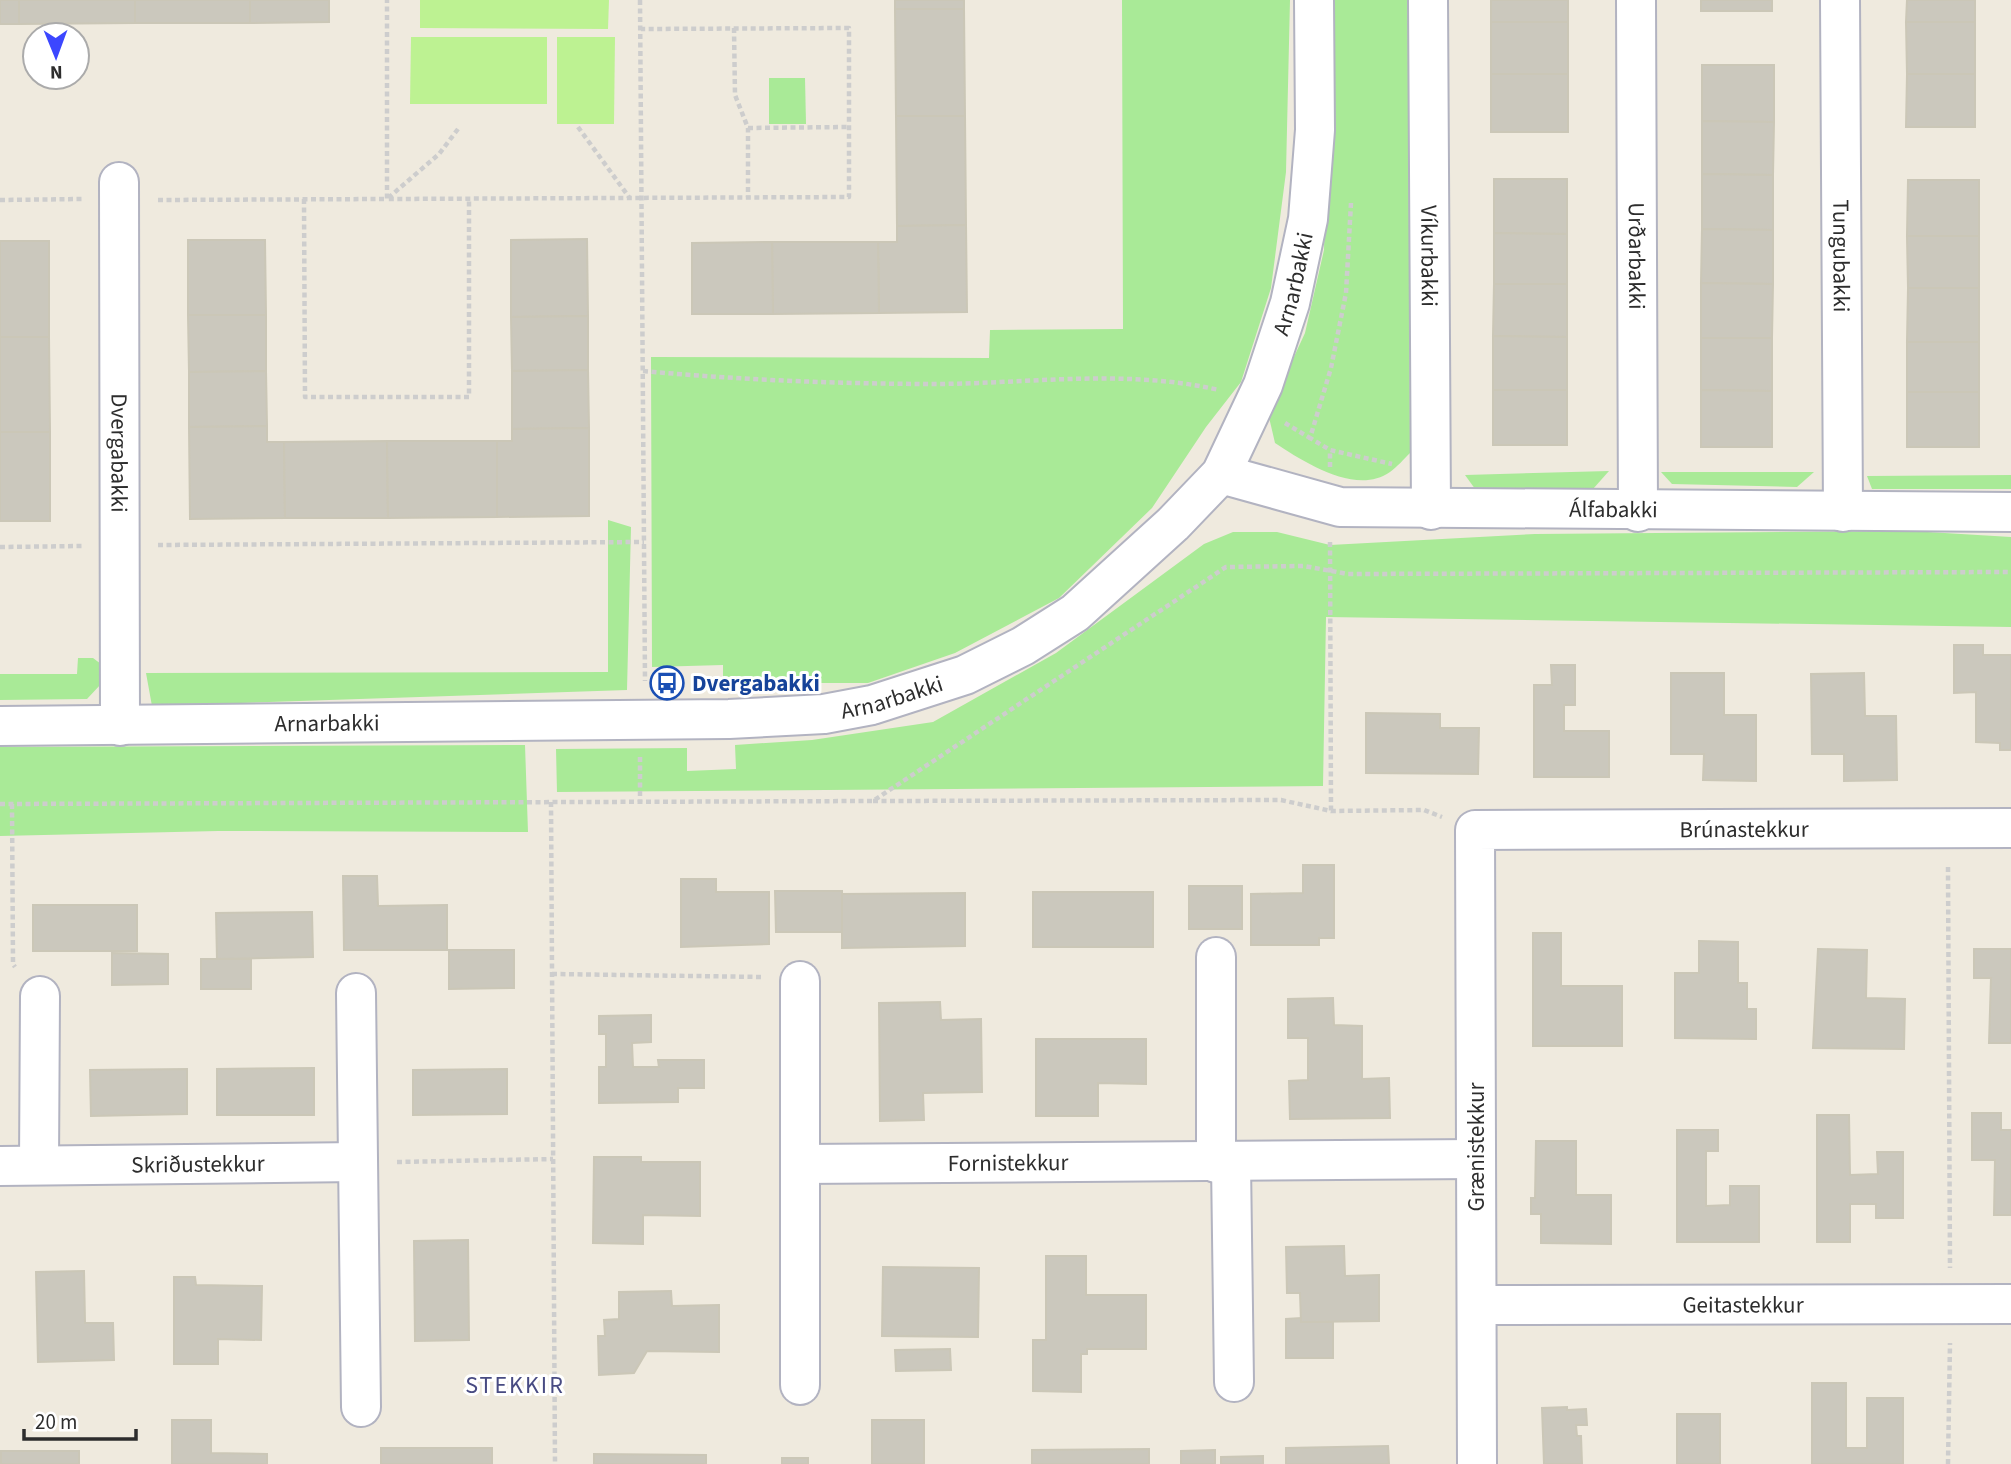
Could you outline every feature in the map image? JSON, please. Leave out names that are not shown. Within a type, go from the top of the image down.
[{"type":"street","name":"Arnarbakki","points":[[0,726],[776,718],[824,714],[872,705],[965,675],[1023,646],[1075,613],[1173,524],[1221,474],[1267,373],[1290,303],[1308,219],[1315,130],[1314,0]]},
{"type":"street","name":"Víkurbakki","points":[[1428,0],[1431,510]]},
{"type":"street","name":"Urðarbakki","points":[[1636,0],[1638,512]]},
{"type":"street","name":"Tungubakki","points":[[1840,0],[1843,512]]},
{"type":"street","name":"Dvergabakki","points":[[108,190],[120,545],[120,726]]},
{"type":"street","name":"Álfabakki","points":[[1221,474],[1330,506],[1638,512],[2011,512]]},
{"type":"street","name":"Brúnastekkur","points":[[1475,830],[2011,828]]},
{"type":"street","name":"Grænistekkur","points":[[1475,830],[1477,1464]]},
{"type":"street","points":[[1216,957],[1234,1382]]},
{"type":"street","points":[[800,981],[800,1385]]},
{"type":"street","points":[[356,993],[361,1407]]},
{"type":"street","points":[[39,1165],[40,996]]},
{"type":"street","name":"Fornistekkur","points":[[800,1164],[1223,1163],[1476,1159]]},
{"type":"street","name":"Skriðustekkur","points":[[0,1166],[358,1162]]},
{"type":"street","name":"Geitastekkur","points":[[1477,1305],[2011,1304]]},
{"type":"path","points":[[387,0],[387,199]]},
{"type":"path","points":[[640,0],[645,541],[643,689]]},
{"type":"path","points":[[734,28],[735,95],[748,128],[748,197]]},
{"type":"path","points":[[157,200],[849,197],[849,28],[641,29]]},
{"type":"path","points":[[578,127],[629,198]]},
{"type":"path","points":[[748,128],[849,127]]},
{"type":"path","points":[[387,199],[430,163],[458,129]]},
{"type":"path","points":[[0,200],[108,190]]},
{"type":"path","points":[[1310,438],[1331,368],[1346,293],[1351,190]]},
{"type":"path","points":[[304,199],[305,397],[470,397],[469,198]]},
{"type":"path","points":[[643,371],[759,381],[940,384],[1144,379],[1185,382],[1230,392]]},
{"type":"path","points":[[1278,419],[1330,450],[1400,465]]},
{"type":"path","points":[[1330,538],[1331,811]]},
{"type":"path","points":[[0,547],[645,541]]},
{"type":"path","points":[[1329,569],[1348,574],[2011,572]]},
{"type":"path","points":[[640,746],[640,802]]},
{"type":"path","points":[[873,801],[1280,800],[1331,811],[1424,810],[1475,830]]},
{"type":"path","points":[[551,802],[555,1464]]},
{"type":"path","points":[[12,804],[13,964],[40,996]]},
{"type":"path","points":[[1948,828],[1948,1464]]},
{"type":"path","points":[[552,974],[754,975],[800,981]]},
{"type":"path","points":[[358,1162],[553,1159]]},
{"type":"green space","points":[[420,0],[609,0],[608,29],[420,28]]},
{"type":"green space","points":[[1122,0],[1290,0],[1286,172],[1271,288],[1241,382],[1206,427],[1152,508],[1059,598],[955,653],[868,683],[723,683],[723,665],[652,667],[651,357],[989,358],[990,330],[1123,329]]},
{"type":"green space","points":[[1329,0],[1408,0],[1410,453],[1390,472],[1362,480],[1331,474],[1275,443],[1268,413],[1305,333],[1324,250]]},
{"type":"green space","points":[[411,37],[547,37],[547,104],[410,104]]},
{"type":"green space","points":[[557,37],[615,37],[614,124],[557,124]]},
{"type":"green space","points":[[769,78],[805,78],[806,124],[769,124]]},
{"type":"green space","points":[[1609,471],[1593,489],[1478,493],[1465,475]]},
{"type":"green space","points":[[1661,472],[1814,472],[1797,487],[1672,484]]},
{"type":"green space","points":[[2011,475],[2011,489],[1872,489],[1867,476]]},
{"type":"green space","points":[[608,520],[631,527],[627,690],[152,706],[146,673],[608,672]]},
{"type":"green space","points":[[1911,531],[2011,537],[2011,627],[1326,617],[1323,786],[557,792],[556,749],[687,748],[687,771],[736,769],[735,745],[812,740],[933,722],[1056,653],[1204,544],[1233,532],[1277,532],[1330,545],[1535,534]]},
{"type":"green space","points":[[78,658],[93,658],[105,667],[101,684],[87,699],[0,700],[0,674],[77,674]]},
{"type":"green space","points":[[525,745],[528,832],[218,831],[0,836],[0,747]]},
{"type":"building","points":[[0,0],[19,0],[19,24],[0,24]]},
{"type":"building","points":[[19,0],[135,0],[135,23],[21,21],[19,24]]},
{"type":"building","points":[[135,0],[250,0],[250,23],[135,23]]},
{"type":"building","points":[[250,0],[329,0],[329,22],[250,23]]},
{"type":"building","points":[[895,0],[964,0],[964,9],[895,9]]},
{"type":"building","points":[[1491,0],[1568,0],[1568,22],[1491,22]]},
{"type":"building","points":[[1701,0],[1772,0],[1772,11],[1701,11]]},
{"type":"building","points":[[1907,0],[1975,0],[1975,22],[1906,22]]},
{"type":"building","points":[[895,9],[964,9],[965,116],[896,116]]},
{"type":"building","points":[[1491,22],[1568,22],[1568,74],[1491,74]]},
{"type":"building","points":[[1906,22],[1975,22],[1975,74],[1907,74]]},
{"type":"building","points":[[1702,65],[1774,65],[1774,122],[1702,121]]},
{"type":"building","points":[[1491,74],[1568,74],[1568,132],[1491,132]]},
{"type":"building","points":[[1907,74],[1975,74],[1975,127],[1906,127]]},
{"type":"building","points":[[896,116],[965,116],[966,225],[897,226]]},
{"type":"building","points":[[1702,121],[1774,122],[1773,175],[1702,174]]},
{"type":"building","points":[[1702,174],[1773,175],[1773,230],[1702,229]]},
{"type":"building","points":[[1494,179],[1567,179],[1567,234],[1494,233]]},
{"type":"building","points":[[1908,180],[1979,180],[1979,236],[1907,236]]},
{"type":"building","points":[[966,225],[967,312],[879,313],[878,242],[897,242],[897,226]]},
{"type":"building","points":[[1702,229],[1773,230],[1773,284],[1701,283]]},
{"type":"building","points":[[1494,233],[1567,234],[1567,284],[1494,284]]},
{"type":"building","points":[[1907,236],[1979,236],[1979,288],[1908,288]]},
{"type":"building","points":[[587,239],[588,316],[511,317],[511,240]]},
{"type":"building","points":[[188,240],[265,240],[266,315],[188,315]]},
{"type":"building","points":[[0,241],[49,241],[49,337],[0,337]]},
{"type":"building","points":[[772,242],[878,242],[879,313],[773,314]]},
{"type":"building","points":[[772,242],[773,314],[692,314],[692,243]]},
{"type":"building","points":[[1701,283],[1773,284],[1772,338],[1701,338]]},
{"type":"building","points":[[1494,284],[1567,284],[1567,337],[1493,336]]},
{"type":"building","points":[[1908,288],[1979,288],[1979,342],[1907,342]]},
{"type":"building","points":[[188,315],[266,315],[266,371],[189,372]]},
{"type":"building","points":[[588,316],[588,370],[512,371],[511,317]]},
{"type":"building","points":[[1493,336],[1567,337],[1567,390],[1493,390]]},
{"type":"building","points":[[0,337],[49,337],[50,432],[0,432]]},
{"type":"building","points":[[1701,338],[1772,338],[1772,391],[1701,390]]},
{"type":"building","points":[[1907,342],[1979,342],[1979,392],[1907,392]]},
{"type":"building","points":[[588,370],[589,428],[512,429],[512,371]]},
{"type":"building","points":[[266,371],[267,426],[189,427],[189,372]]},
{"type":"building","points":[[1493,390],[1567,390],[1567,445],[1493,445]]},
{"type":"building","points":[[1701,390],[1772,391],[1772,447],[1701,447]]},
{"type":"building","points":[[1907,392],[1979,392],[1979,447],[1907,447]]},
{"type":"building","points":[[267,426],[267,442],[284,442],[285,518],[190,519],[189,427]]},
{"type":"building","points":[[589,428],[589,516],[497,517],[497,441],[512,441],[512,429]]},
{"type":"building","points":[[0,432],[50,432],[50,521],[0,521]]},
{"type":"building","points":[[387,441],[388,518],[285,518],[284,442]]},
{"type":"building","points":[[387,441],[497,441],[497,517],[388,518]]},
{"type":"building","points":[[1954,645],[1983,645],[1983,655],[2011,655],[2011,750],[2000,750],[2000,743],[1976,742],[1976,692],[1954,693]]},
{"type":"building","points":[[1551,665],[1575,665],[1575,705],[1564,705],[1564,731],[1609,731],[1609,777],[1534,777],[1534,685],[1552,685]]},
{"type":"building","points":[[1671,673],[1724,673],[1724,715],[1756,715],[1756,781],[1703,780],[1704,754],[1671,754]]},
{"type":"building","points":[[1864,673],[1865,716],[1896,716],[1897,780],[1844,781],[1844,754],[1812,754],[1811,674]]},
{"type":"building","points":[[1366,713],[1440,714],[1440,728],[1479,728],[1478,774],[1366,773]]},
{"type":"building","points":[[1303,865],[1334,865],[1334,938],[1319,938],[1319,945],[1251,945],[1251,894],[1303,893]]},
{"type":"building","points":[[343,876],[377,876],[378,906],[447,905],[447,950],[344,950]]},
{"type":"building","points":[[681,879],[716,879],[716,892],[769,892],[769,944],[681,947]]},
{"type":"building","points":[[1189,886],[1242,886],[1242,929],[1189,929]]},
{"type":"building","points":[[775,891],[842,891],[842,932],[776,932]]},
{"type":"building","points":[[1033,892],[1153,892],[1153,947],[1033,947]]},
{"type":"building","points":[[965,893],[965,946],[842,948],[842,894]]},
{"type":"building","points":[[33,905],[137,905],[137,951],[33,951]]},
{"type":"building","points":[[312,912],[313,957],[217,959],[216,913]]},
{"type":"building","points":[[1533,933],[1561,933],[1561,986],[1622,986],[1622,1046],[1533,1046]]},
{"type":"building","points":[[1699,941],[1738,942],[1738,983],[1747,983],[1747,1009],[1756,1009],[1756,1039],[1675,1038],[1675,973],[1699,973]]},
{"type":"building","points":[[1818,949],[1867,950],[1866,998],[1905,999],[1904,1049],[1813,1048]]},
{"type":"building","points":[[1974,949],[2011,949],[2011,1043],[1989,1043],[1991,978],[1974,978]]},
{"type":"building","points":[[449,950],[514,950],[514,988],[449,989]]},
{"type":"building","points":[[112,953],[168,954],[168,984],[112,985]]},
{"type":"building","points":[[201,959],[251,959],[251,989],[201,989]]},
{"type":"building","points":[[1333,998],[1334,1025],[1362,1026],[1362,1079],[1389,1078],[1390,1118],[1290,1119],[1289,1081],[1308,1080],[1308,1038],[1288,1038],[1288,999]]},
{"type":"building","points":[[940,1002],[941,1020],[981,1019],[982,1092],[923,1093],[924,1120],[880,1121],[879,1003]]},
{"type":"building","points":[[651,1015],[651,1042],[632,1043],[633,1067],[659,1067],[658,1060],[704,1060],[704,1088],[678,1088],[678,1102],[599,1103],[599,1067],[606,1067],[606,1034],[599,1034],[599,1016]]},
{"type":"building","points":[[1036,1039],[1146,1039],[1146,1084],[1098,1083],[1098,1116],[1036,1116]]},
{"type":"building","points":[[314,1068],[314,1115],[217,1115],[217,1069]]},
{"type":"building","points":[[187,1069],[187,1114],[91,1116],[90,1070]]},
{"type":"building","points":[[507,1069],[507,1114],[413,1115],[413,1070]]},
{"type":"building","points":[[1972,1113],[2001,1113],[2001,1130],[2011,1130],[2011,1215],[1994,1215],[1995,1160],[1972,1160]]},
{"type":"building","points":[[1817,1115],[1849,1115],[1850,1175],[1878,1174],[1877,1152],[1903,1152],[1903,1218],[1876,1218],[1876,1204],[1850,1204],[1850,1242],[1817,1242]]},
{"type":"building","points":[[1677,1130],[1718,1130],[1718,1151],[1706,1151],[1706,1206],[1730,1205],[1730,1186],[1759,1186],[1759,1242],[1677,1242]]},
{"type":"building","points":[[1536,1141],[1576,1141],[1576,1195],[1611,1195],[1611,1244],[1541,1243],[1541,1214],[1531,1214],[1531,1198],[1535,1198]]},
{"type":"building","points":[[594,1157],[641,1157],[641,1162],[700,1162],[700,1216],[643,1215],[643,1244],[593,1243]]},
{"type":"building","points":[[468,1240],[469,1340],[415,1341],[414,1241]]},
{"type":"building","points":[[1344,1246],[1345,1276],[1379,1275],[1379,1321],[1301,1322],[1300,1293],[1287,1293],[1286,1247]]},
{"type":"building","points":[[1046,1256],[1086,1256],[1086,1295],[1146,1295],[1146,1349],[1087,1349],[1087,1354],[1081,1354],[1081,1392],[1033,1391],[1033,1340],[1046,1340]]},
{"type":"building","points":[[883,1267],[979,1268],[978,1337],[882,1336]]},
{"type":"building","points":[[84,1271],[85,1323],[113,1323],[114,1360],[38,1362],[36,1272]]},
{"type":"building","points":[[174,1277],[195,1277],[196,1285],[262,1286],[261,1340],[218,1339],[218,1364],[174,1364]]},
{"type":"building","points":[[671,1291],[672,1306],[719,1305],[719,1352],[647,1351],[634,1373],[599,1375],[598,1336],[605,1336],[604,1320],[619,1319],[619,1292]]},
{"type":"building","points":[[1301,1318],[1301,1322],[1333,1322],[1333,1358],[1286,1358],[1286,1319]]},
{"type":"building","points":[[950,1349],[951,1370],[896,1371],[895,1350]]},
{"type":"building","points":[[1812,1383],[1846,1383],[1846,1448],[1867,1448],[1867,1398],[1903,1398],[1903,1464],[1812,1464]]},
{"type":"building","points":[[1567,1407],[1567,1410],[1586,1409],[1587,1425],[1576,1425],[1577,1436],[1581,1436],[1582,1464],[1544,1464],[1542,1408]]},
{"type":"building","points":[[1677,1414],[1720,1414],[1720,1464],[1677,1464]]},
{"type":"building","points":[[172,1420],[211,1420],[211,1453],[267,1454],[267,1464],[172,1464]]},
{"type":"building","points":[[872,1420],[924,1420],[924,1464],[872,1464]]},
{"type":"building","points":[[1388,1446],[1389,1464],[1286,1464],[1286,1448]]},
{"type":"building","points":[[381,1448],[492,1448],[492,1464],[381,1464]]},
{"type":"building","points":[[1149,1449],[1149,1464],[1032,1464],[1032,1450]]},
{"type":"building","points":[[1215,1450],[1215,1464],[1181,1464],[1181,1451]]},
{"type":"building","points":[[1,1451],[79,1451],[79,1464],[1,1464]]},
{"type":"building","points":[[594,1454],[706,1455],[706,1464],[594,1464]]},
{"type":"building","points":[[1263,1456],[1263,1464],[1221,1464],[1221,1457]]},
{"type":"building","points":[[782,1458],[808,1458],[808,1464],[782,1464]]},
{"type":"place","name":"Dvergabakki","points":[[667,683]]},
{"type":"district","name":"STEKKIR","points":[[515,1385]]}]
